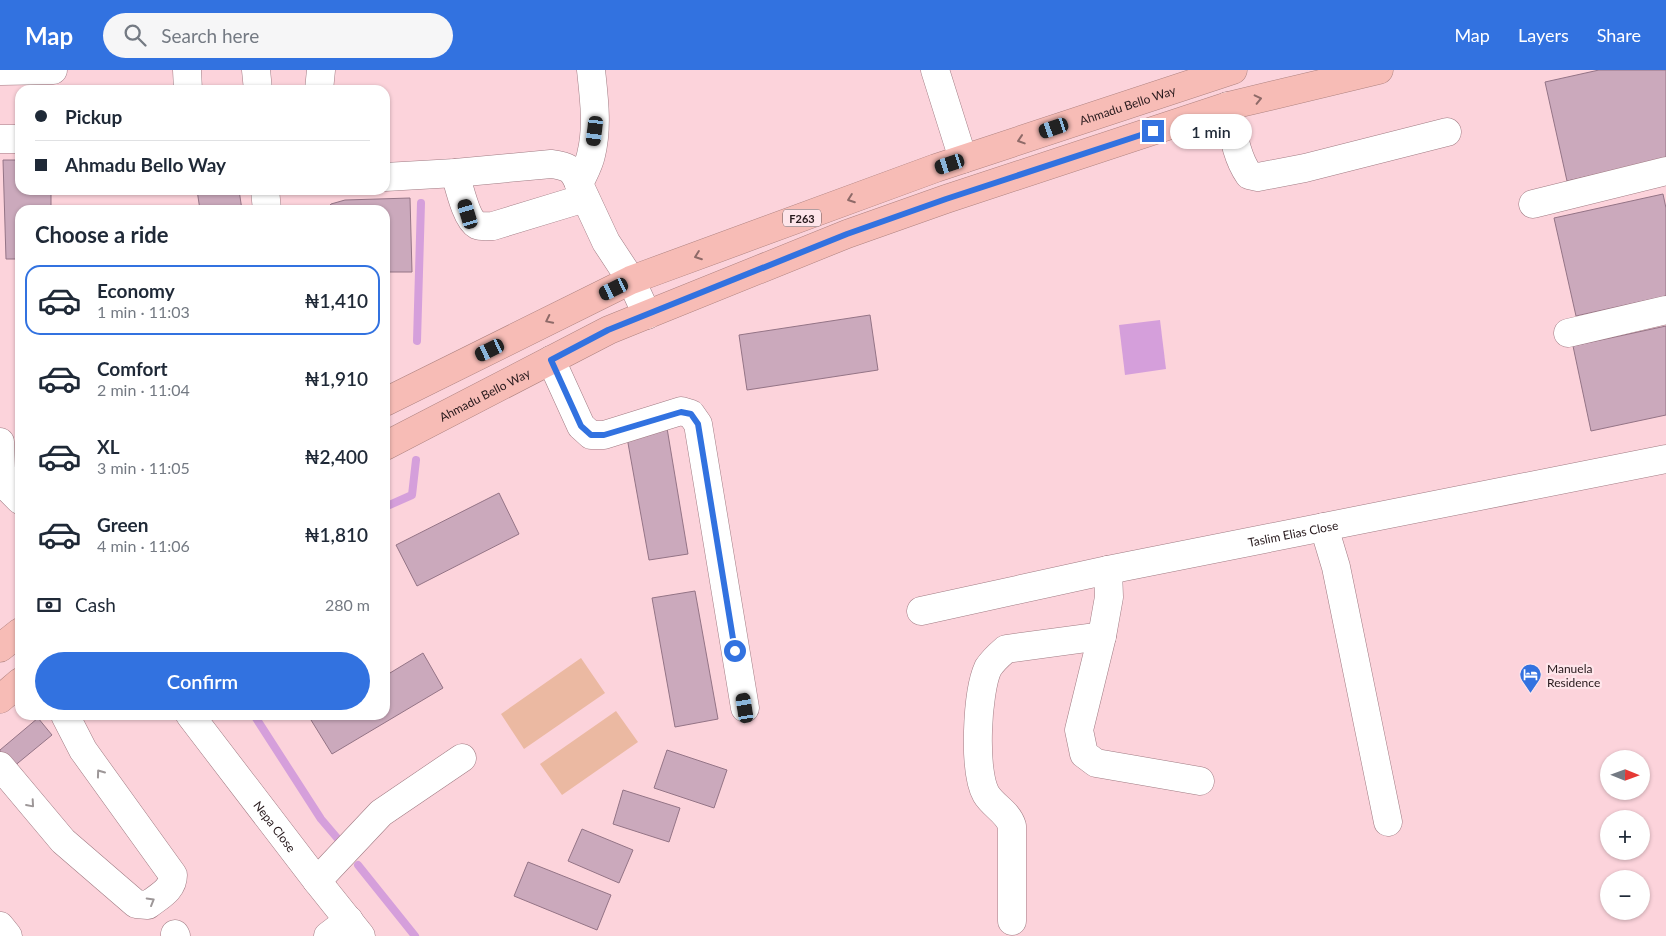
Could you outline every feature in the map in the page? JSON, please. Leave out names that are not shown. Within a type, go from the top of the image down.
[{"type":"highway","name":"Ahmadu Bello Way","points":[[390,400],[632,280],[963,159],[1233,70]]},
{"type":"highway","name":"Ahmadu Bello Way","points":[[390,443],[608,330],[847,234],[1228,106],[1378,70]]},
{"type":"highway","points":[[887,186],[897,216]]},
{"type":"highway","points":[[0,648],[15,636]]},
{"type":"highway","points":[[0,699],[15,686]]},
{"type":"street","points":[[1,71],[53,70]]},
{"type":"street","points":[[187,70],[188,85]]},
{"type":"street","points":[[256,70],[258,85]]},
{"type":"street","points":[[320,85],[321,70]]},
{"type":"street","points":[[582,191],[595,131],[595,105],[591,70]]},
{"type":"street","points":[[935,70],[963,159]]},
{"type":"street","points":[[1228,106],[1237,150],[1242,165],[1249,176],[1258,177],[1305,168],[1447,132]]},
{"type":"street","points":[[0,139],[15,139]]},
{"type":"street","points":[[390,177],[455,174],[551,164],[564,166],[575,173],[606,242],[632,280],[647,315]]},
{"type":"street","points":[[1533,204],[1666,171]]},
{"type":"street","points":[[455,174],[468,214],[476,224],[483,226],[493,226],[582,191]]},
{"type":"street","points":[[1568,333],[1666,310]]},
{"type":"street","points":[[551,360],[581,426],[591,435],[604,435],[681,412],[691,414],[698,424],[745,708]]},
{"type":"street","points":[[0,442],[1,469],[5,485],[15,495]]},
{"type":"street","name":"Taslim Elias Close","points":[[921,611],[1108,570],[1666,459]]},
{"type":"street","points":[[1324,527],[1336,567],[1388,822]]},
{"type":"street","points":[[1108,570],[1109,597],[1102,636],[1079,730],[1084,754],[1096,763],[1200,781]]},
{"type":"street","points":[[1012,921],[1012,826],[1006,815],[986,794],[981,783],[979,766],[980,709],[982,688],[988,669],[996,656],[1006,649],[1102,636]]},
{"type":"street","points":[[0,766],[64,841],[136,904],[148,905],[170,888],[173,882],[173,875],[83,750],[68,720]]},
{"type":"street","name":"Nepa Close","points":[[194,720],[317,881],[346,931]]},
{"type":"street","points":[[317,881],[381,813],[462,758]]},
{"type":"street","points":[[0,926],[8,936]]},
{"type":"shaded area","points":[[1160,320],[1166,369],[1125,375],[1119,325]]},
{"type":"shaded area","points":[[581,658],[605,693],[524,749],[501,714]]},
{"type":"shaded area","points":[[616,711],[638,742],[562,795],[540,764]]},
{"type":"building","points":[[1599,70],[1666,70],[1666,159],[1567,181],[1545,82]]},
{"type":"building","points":[[3,160],[15,160],[15,195],[51,195],[51,205],[15,205],[15,259],[6,259]]},
{"type":"building","points":[[1663,194],[1666,208],[1666,296],[1576,316],[1554,218]]},
{"type":"building","points":[[198,195],[240,195],[241,205],[199,205]]},
{"type":"building","points":[[410,198],[412,272],[390,272],[390,205],[330,205],[345,200]]},
{"type":"building","points":[[870,315],[878,370],[747,390],[739,335]]},
{"type":"building","points":[[1666,326],[1666,415],[1591,431],[1573,346]]},
{"type":"building","points":[[666,422],[688,554],[649,560],[626,432]]},
{"type":"building","points":[[499,493],[519,534],[417,586],[396,545]]},
{"type":"building","points":[[695,591],[718,719],[675,727],[652,598]]},
{"type":"building","points":[[423,653],[443,688],[390,720],[390,673]]},
{"type":"building","points":[[36,720],[40,720],[52,735],[7,772],[0,762],[0,750]]},
{"type":"building","points":[[311,720],[389,720],[332,754]]},
{"type":"building","points":[[667,750],[727,770],[714,808],[654,788]]},
{"type":"building","points":[[623,790],[680,808],[669,842],[613,824]]},
{"type":"building","points":[[582,829],[633,850],[619,883],[568,861]]},
{"type":"building","points":[[528,862],[611,895],[597,930],[514,896]]},
{"type":"waterway","points":[[417,341],[421,203]]},
{"type":"waterway","points":[[390,505],[412,495],[416,460]]},
{"type":"waterway","points":[[257,720],[321,819],[338,839]]},
{"type":"waterway","points":[[358,865],[415,936]]},
{"type":"place","name":"Manuela Residence","points":[[1531,694]]},
{"type":"route","points":[[735,651],[698,424],[691,414],[681,412],[604,435],[591,435],[581,426],[551,360],[608,330],[847,234],[946,199],[1153,131]]}]
